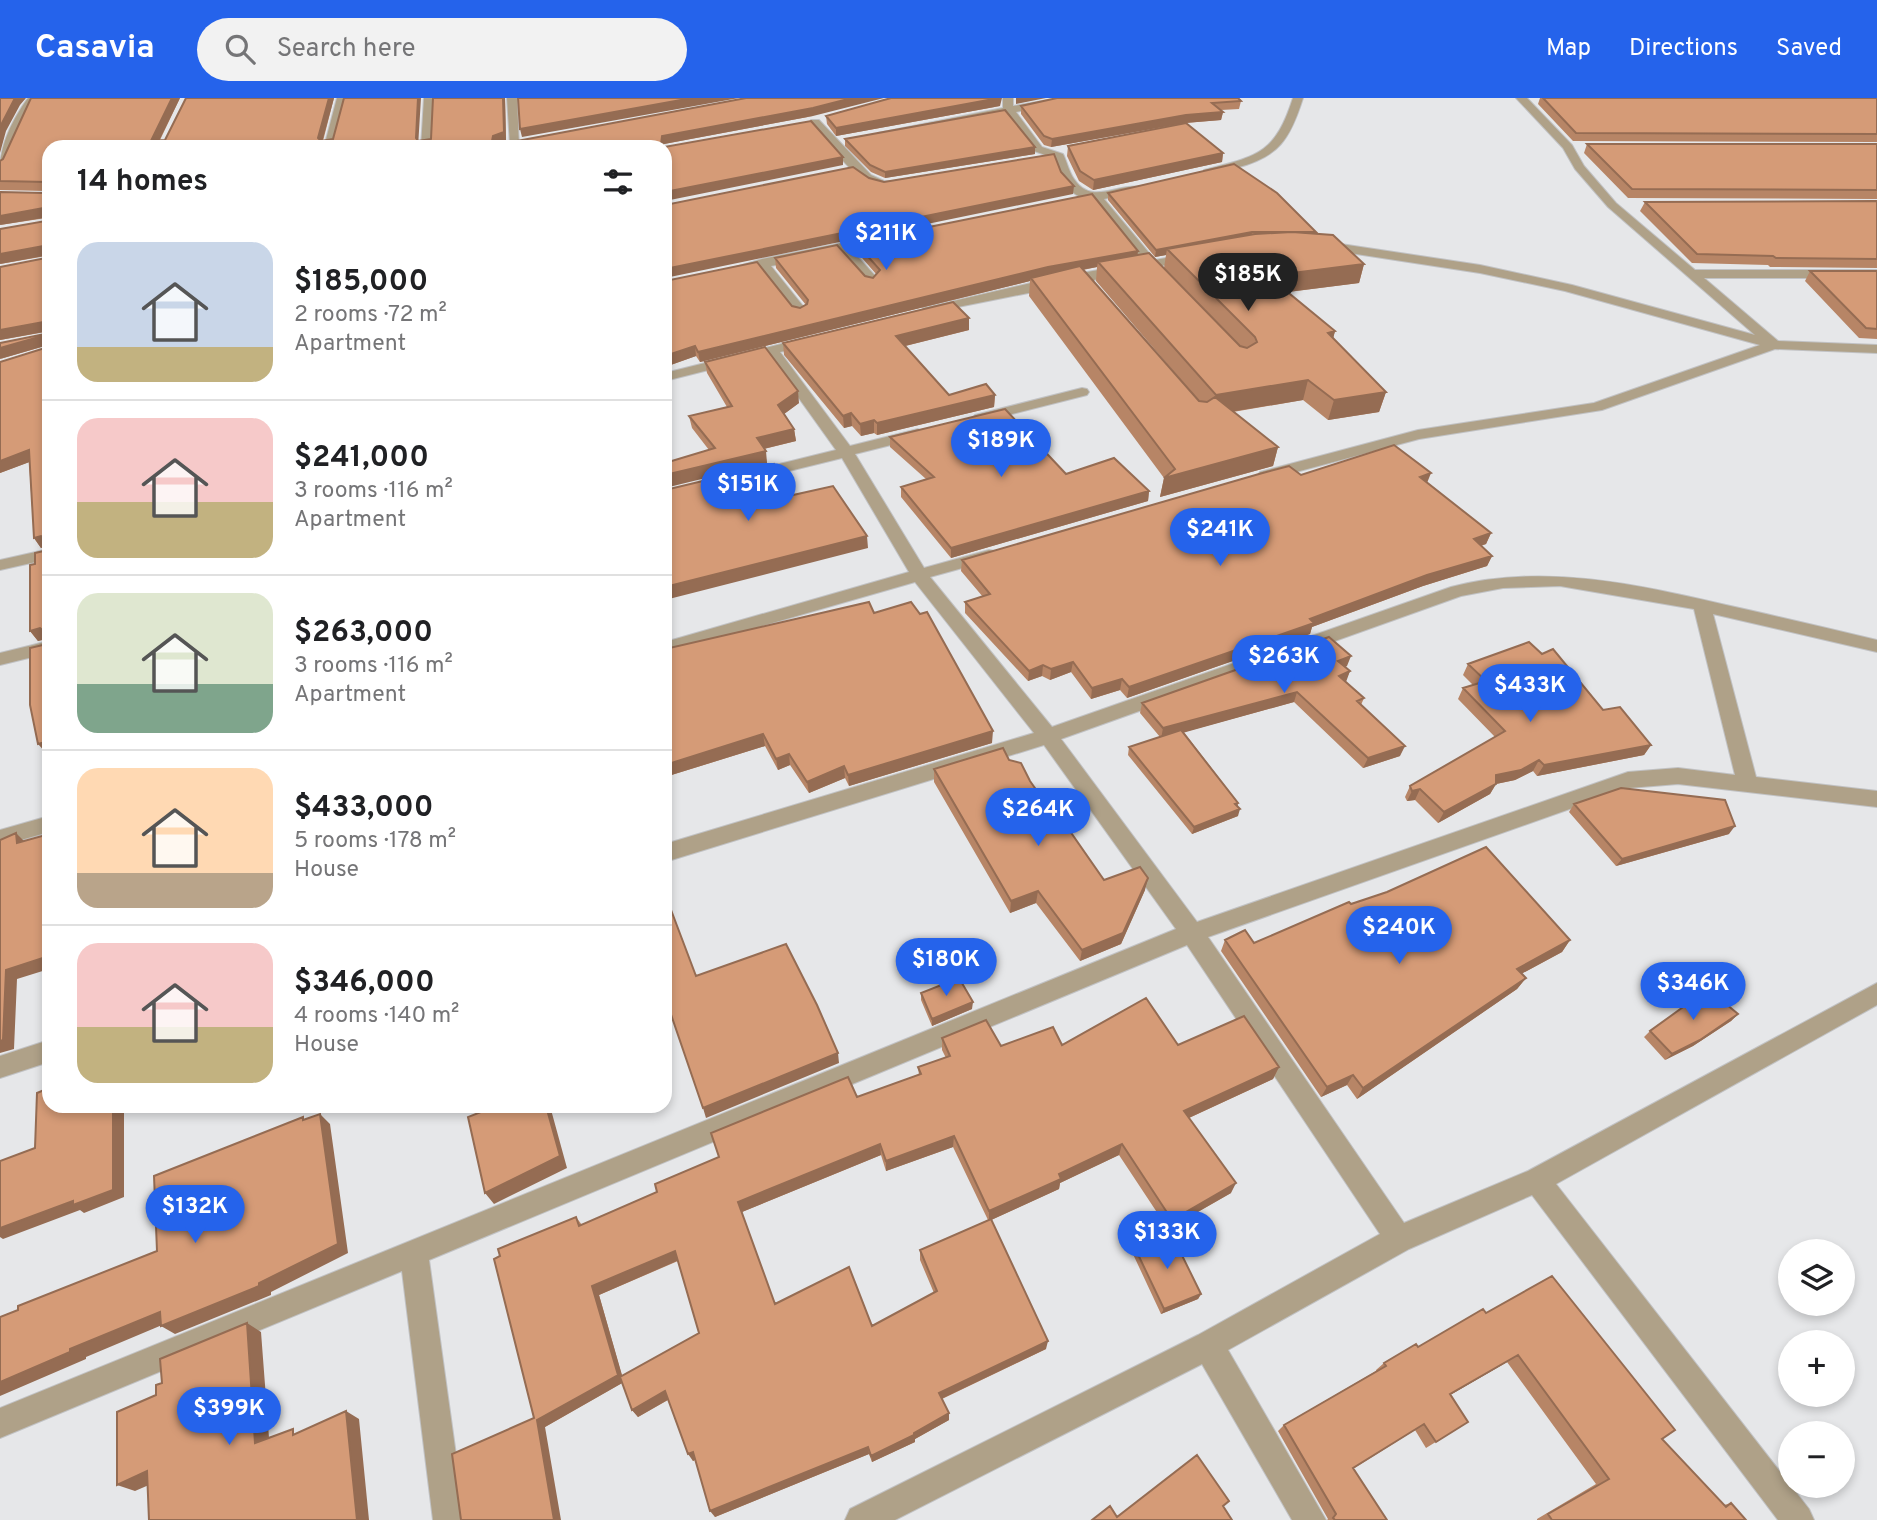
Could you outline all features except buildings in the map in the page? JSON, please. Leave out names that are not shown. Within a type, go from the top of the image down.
[{"type":"street","points":[[0,167],[22,114],[33,98]]},
{"type":"street","points":[[331,140],[342,98]]},
{"type":"street","points":[[426,140],[429,98]]},
{"type":"street","points":[[512,98],[515,140]]},
{"type":"street","points":[[875,134],[1008,104],[1077,98]]},
{"type":"street","points":[[1197,174],[1257,160],[1274,150],[1290,121],[1298,98]]},
{"type":"street","points":[[1521,98],[1534,99]]},
{"type":"street","points":[[1521,98],[1568,146],[1579,167],[1612,205],[1774,345]]},
{"type":"street","points":[[1008,104],[1038,149],[1055,155],[1068,179],[1080,193],[1097,198],[1151,265],[1170,284]]},
{"type":"street","points":[[815,122],[835,142],[855,169],[878,184],[903,183]]},
{"type":"street","points":[[835,142],[848,139]]},
{"type":"street","points":[[1568,146],[1582,147]]},
{"type":"street","points":[[1033,160],[1074,150]]},
{"type":"street","points":[[842,171],[855,169]]},
{"type":"street","points":[[1057,206],[1148,186]]},
{"type":"street","points":[[1612,205],[1639,205]]},
{"type":"street","points":[[713,274],[895,237]]},
{"type":"street","points":[[1301,244],[1393,254],[1493,272],[1567,288],[1774,345],[1877,349]]},
{"type":"street","points":[[842,247],[872,281]]},
{"type":"street","points":[[914,315],[1086,282],[1151,265],[1201,256]]},
{"type":"street","points":[[762,263],[800,311]]},
{"type":"street","points":[[1691,274],[1877,274]]},
{"type":"street","points":[[672,375],[822,337]]},
{"type":"street","points":[[1250,480],[1418,435],[1597,407],[1774,345]]},
{"type":"street","points":[[771,350],[846,452],[920,576],[1048,736],[1192,933],[1399,1240]]},
{"type":"street","points":[[964,422],[1082,392]]},
{"type":"street","points":[[730,481],[938,429]]},
{"type":"street","points":[[672,647],[999,553]]},
{"type":"street","points":[[0,565],[42,556]]},
{"type":"street","points":[[672,851],[1048,736],[1457,591],[1503,582],[1560,580],[1663,596],[1877,646]]},
{"type":"street","points":[[1702,605],[1747,783]]},
{"type":"street","points":[[0,659],[42,649]]},
{"type":"street","points":[[0,1423],[1192,933],[1628,780],[1678,776],[1877,799]]},
{"type":"street","points":[[0,838],[42,826]]},
{"type":"street","points":[[861,1520],[1208,1345],[1399,1240],[1537,1180],[1877,993]]},
{"type":"street","points":[[0,1067],[42,1053]]},
{"type":"street","points":[[1537,1180],[1798,1520]]},
{"type":"street","points":[[414,1252],[449,1520]]},
{"type":"street","points":[[1208,1345],[1310,1520]]}]
